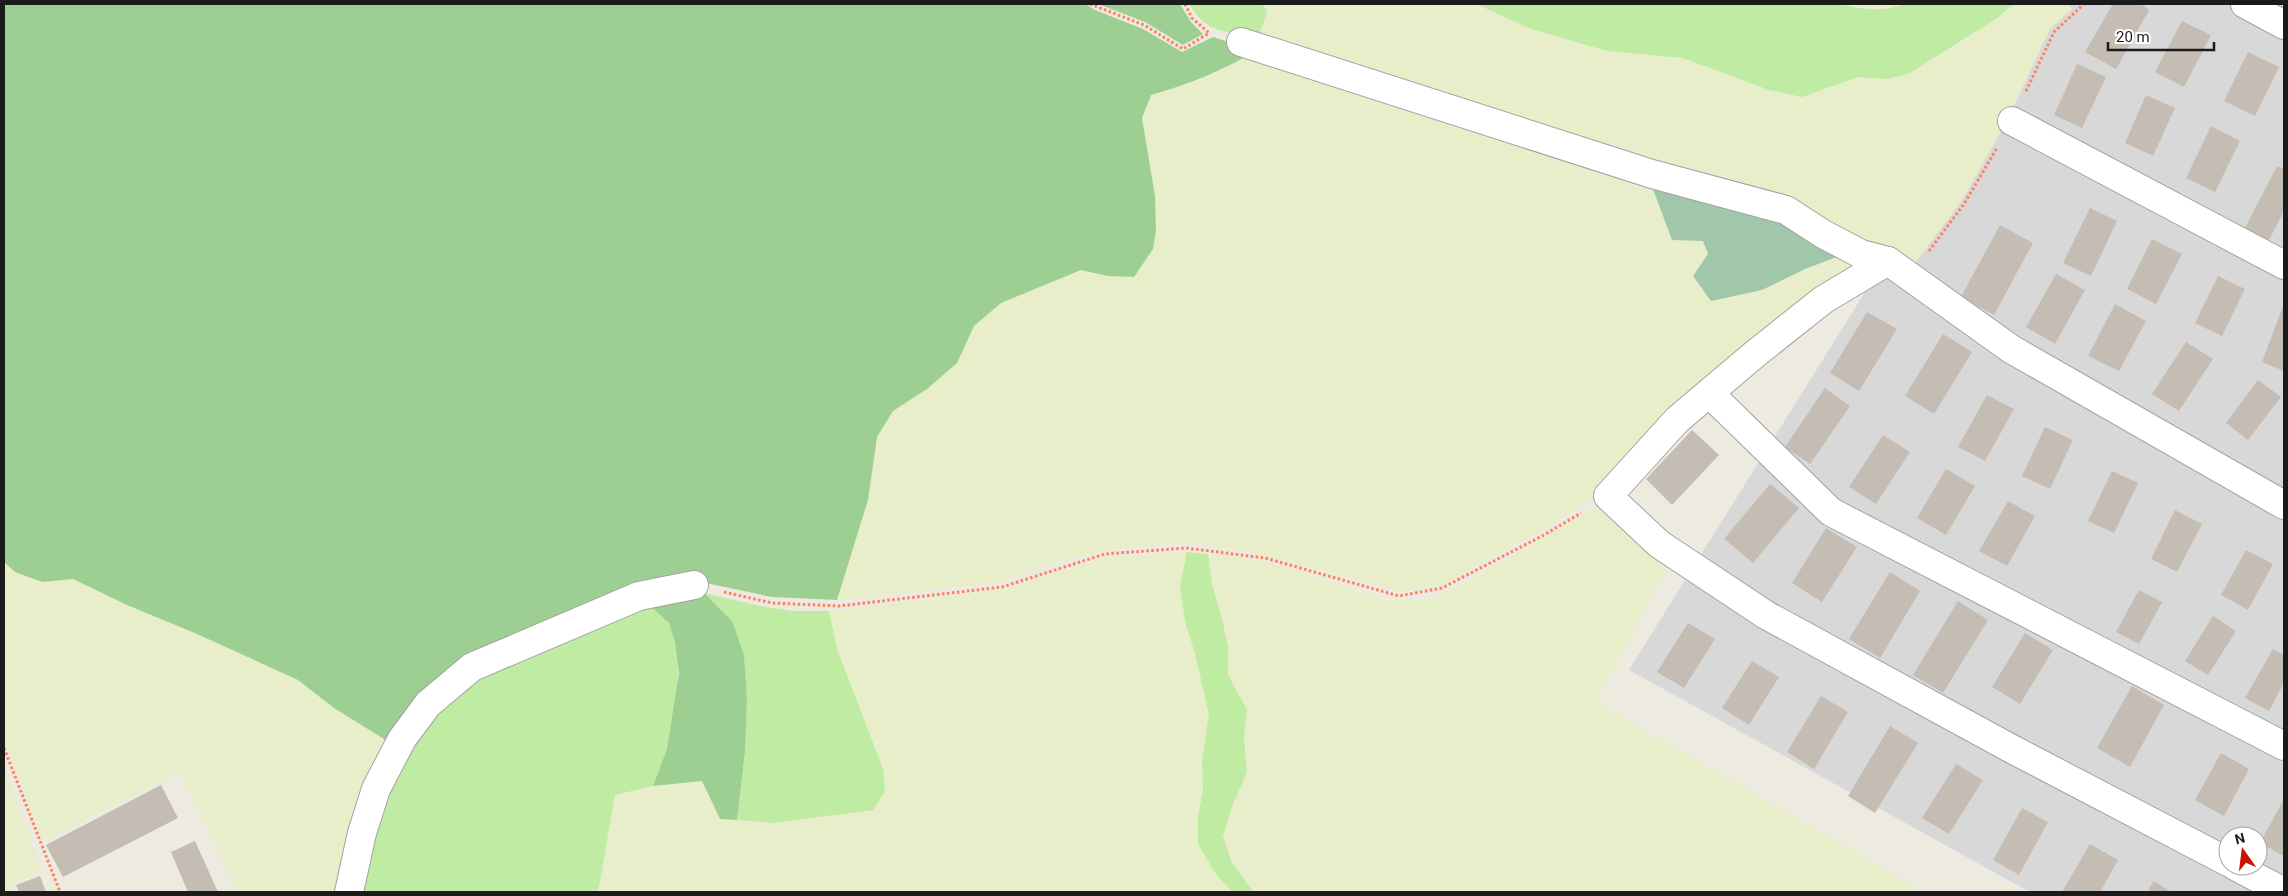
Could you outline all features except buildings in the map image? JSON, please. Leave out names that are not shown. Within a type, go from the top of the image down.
[{"type":"street","points":[[2245,4],[2284,24]]},
{"type":"street","points":[[1241,42],[1652,174],[1786,210],[1823,234],[1861,254],[1888,261],[2011,349],[2284,505]]},
{"type":"street","points":[[2012,121],[2284,265]]},
{"type":"street","points":[[1888,261],[1823,300],[1709,393],[1677,420],[1608,496],[1659,544],[1766,615],[2010,748],[2218,857]]},
{"type":"street","points":[[1709,393],[1831,512],[2284,746]]},
{"type":"street","points":[[349,892],[362,833],[376,789],[402,739],[428,704],[472,667],[640,596],[694,585]]},
{"type":"street","points":[[2254,876],[2284,892]]},
{"type":"path","points":[[1090,4],[1144,25],[1183,49],[1209,33]]},
{"type":"path","points":[[1185,4],[1192,18],[1209,33],[1241,42]]},
{"type":"path","points":[[694,585],[772,603],[839,606],[1002,587],[1105,554],[1186,548],[1264,558],[1399,596],[1442,588],[1544,536],[1608,496]]},
{"type":"path","points":[[4,748],[60,892]]},
{"type":"shaded area","points":[[2045,4],[2284,4],[2284,892],[2030,892],[1629,670]]},
{"type":"green space","points":[[4,4],[1085,4],[1095,10],[1143,29],[1182,52],[1213,37],[1256,51],[1205,76],[1151,95],[1142,118],[1155,196],[1156,231],[1153,249],[1134,277],[1108,276],[1081,270],[1001,303],[974,326],[957,363],[927,389],[893,411],[877,437],[868,500],[837,600],[772,597],[696,581],[499,650],[392,744],[334,708],[298,680],[197,634],[127,605],[73,579],[42,582],[15,572],[4,562]]},
{"type":"green space","points":[[1098,4],[1180,4],[1191,22],[1203,34],[1183,45],[1145,22]]},
{"type":"green space","points":[[1189,4],[1263,4],[1267,12],[1258,39],[1219,30],[1203,22]]},
{"type":"green space","points":[[1263,4],[1476,4],[1531,29],[1607,51],[1683,58],[1769,90],[1802,97],[1858,77],[1887,79],[1997,18],[2014,4],[2067,4],[2072,9],[2050,29],[2008,119],[1961,202],[1910,270],[1258,39],[1267,12]]},
{"type":"green space","points":[[1476,4],[1839,4],[1864,9],[1880,9],[1904,4],[2014,4],[1997,18],[1910,73],[1887,79],[1858,77],[1802,97],[1769,90],[1683,58],[1607,51],[1531,29]]},
{"type":"green space","points":[[1839,4],[1904,4],[1892,9],[1855,8]]},
{"type":"green space","points":[[1256,51],[1650,181],[1703,240],[1708,254],[1805,269],[1842,255],[1870,265],[1603,493],[1542,530],[1440,586],[1400,591],[1239,550],[1185,542],[1104,550],[1046,566],[1000,582],[837,600],[868,500],[877,437],[893,411],[927,389],[957,363],[974,326],[1001,303],[1081,270],[1108,276],[1155,196],[1142,118],[1151,95],[1191,83],[1225,68]]},
{"type":"green space","points":[[1650,181],[1759,210],[1842,255],[1805,269],[1762,290],[1711,301],[1693,276],[1708,254],[1703,241],[1672,240]]},
{"type":"green space","points":[[1609,500],[1668,563],[1596,702],[1924,892],[1253,892],[1232,863],[1223,836],[1231,809],[1247,772],[1244,738],[1247,710],[1228,675],[1228,648],[1222,618],[1212,585],[1208,554],[1248,558],[1295,570],[1385,600],[1427,600],[1456,588]]},
{"type":"green space","points":[[1187,552],[1180,586],[1185,621],[1209,714],[1202,761],[1203,790],[1198,817],[1216,874],[1232,892],[598,892],[615,795],[653,786],[702,781],[720,819],[772,823],[873,810],[829,611],[1006,589],[1109,557]]},
{"type":"green space","points":[[1187,552],[1208,554],[1212,585],[1222,618],[1228,648],[1228,675],[1247,710],[1244,738],[1247,772],[1231,809],[1223,836],[1232,863],[1253,892],[1232,892],[1216,874],[1198,844],[1198,817],[1203,790],[1202,761],[1209,714],[1185,621],[1180,586]]},
{"type":"green space","points":[[4,562],[15,573],[41,582],[73,579],[127,605],[197,634],[298,680],[334,708],[392,744],[339,892],[237,892],[180,772],[43,841],[4,740]]},
{"type":"green space","points":[[704,593],[765,607],[794,611],[829,611],[837,649],[883,769],[885,791],[873,810],[772,823],[737,820],[745,752],[747,698],[744,655]]},
{"type":"green space","points":[[704,593],[732,621],[744,655],[747,698],[745,752],[737,820],[720,819],[702,781],[653,786],[667,749],[679,673],[675,642],[669,623],[646,602]]},
{"type":"green space","points":[[646,602],[666,620],[673,634],[677,649],[678,667],[676,704],[667,750],[653,786],[615,795],[598,892],[358,892],[389,780],[435,711],[470,679]]},
{"type":"green space","points":[[4,766],[42,871],[11,886],[13,892],[4,892]]}]
